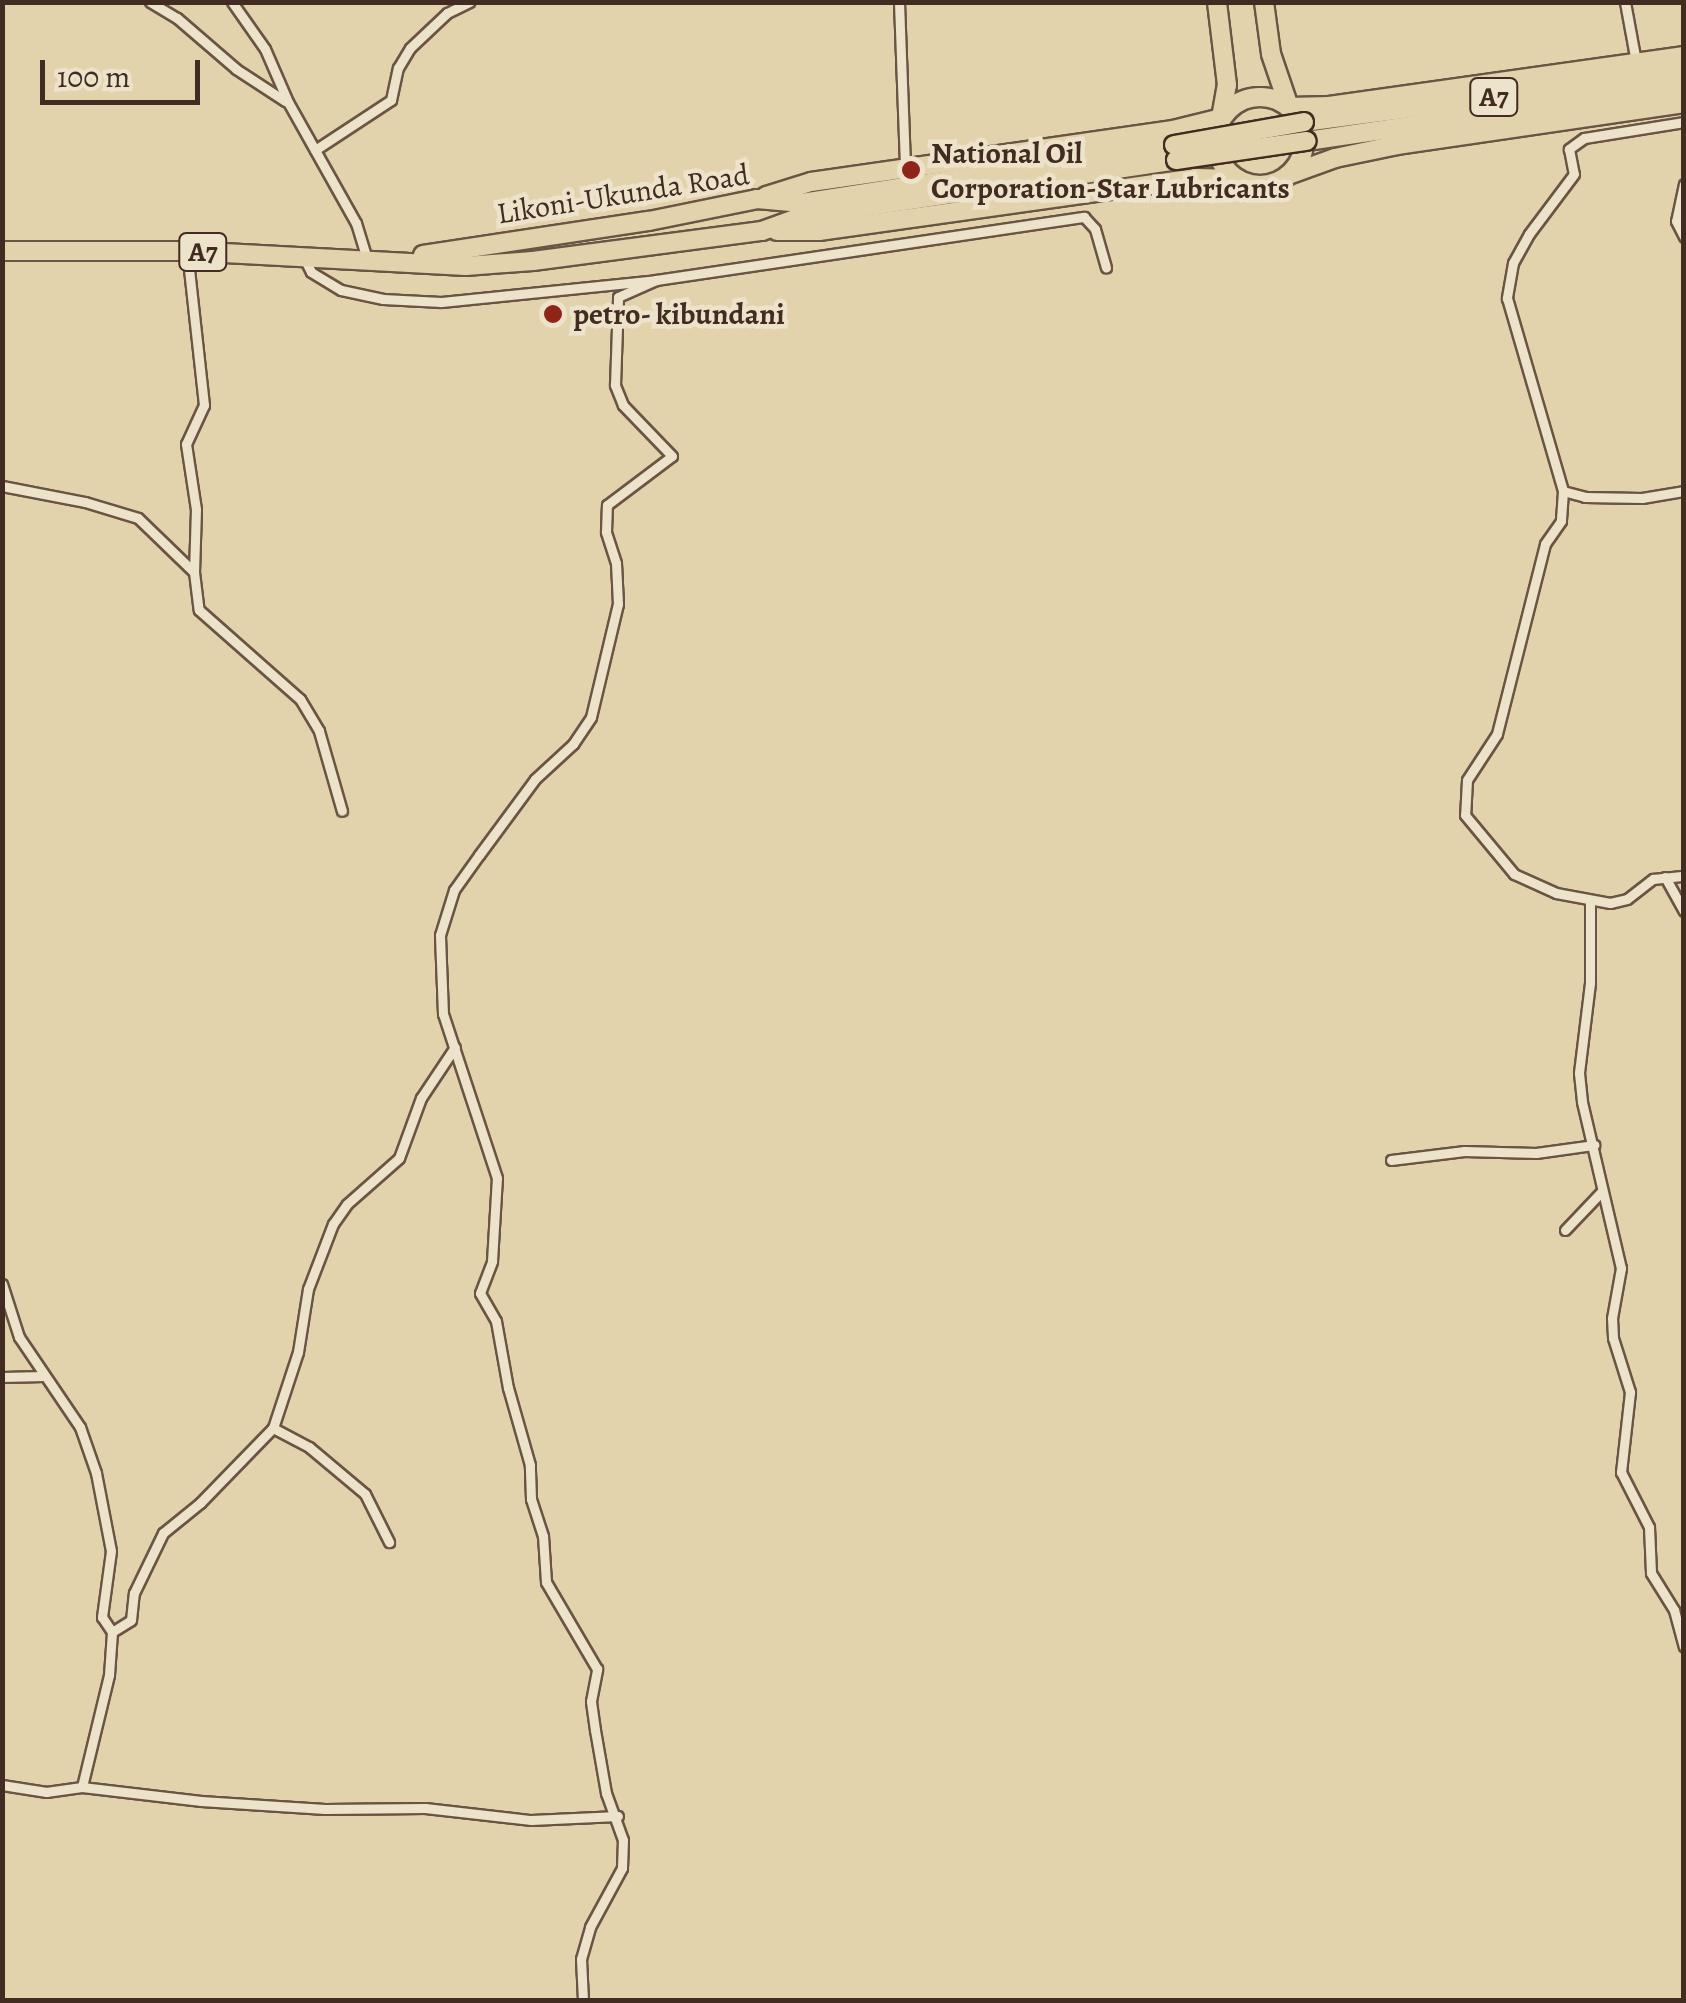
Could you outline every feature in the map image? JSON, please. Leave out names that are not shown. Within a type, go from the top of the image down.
[{"type":"highway","points":[[1217,2],[1228,85],[1217,152],[1238,179]]},
{"type":"highway","points":[[1264,2],[1272,54],[1288,107],[1304,138],[1302,154],[1288,175]]},
{"type":"highway","points":[[757,198],[811,182],[1174,130],[1221,118],[1232,105],[1256,96],[1288,107],[1329,106],[1684,56]]},
{"type":"highway","name":"Likoni-Ukunda Road","points":[[2,251],[188,251],[466,266],[533,261],[762,231],[803,210],[1304,122],[1684,72]]},
{"type":"highway","name":"Likoni-Ukunda Road","points":[[403,260],[649,221],[757,198],[803,210],[1684,86]]},
{"type":"highway","points":[[762,231],[819,231],[1194,178],[1238,179],[1263,185],[1335,158],[1397,145],[1684,103]]},
{"type":"street","points":[[150,2],[177,18],[236,69],[288,102]]},
{"type":"street","points":[[232,2],[265,50],[288,102],[356,223],[367,260]]},
{"type":"street","points":[[315,150],[391,100],[398,68],[410,48],[447,12],[470,2]]},
{"type":"street","points":[[899,2],[904,169]]},
{"type":"street","points":[[1625,2],[1636,62]]},
{"type":"street","points":[[1684,122],[1584,138],[1570,149],[1574,174],[1529,234],[1513,263],[1508,298],[1563,491],[1560,521],[1545,544],[1532,610],[1497,734],[1467,780],[1465,815],[1514,874],[1590,902],[1627,899],[1653,879],[1684,876]]},
{"type":"street","points":[[1684,184],[1676,221],[1684,237]]},
{"type":"street","points":[[306,260],[311,272],[341,290],[383,299],[441,302],[656,280],[1084,217],[1095,229],[1106,266]]},
{"type":"street","points":[[188,251],[204,405],[186,444],[196,510],[194,572],[200,616],[300,699],[319,731],[342,811]]},
{"type":"street","points":[[583,2000],[579,1972],[586,1943],[622,1868],[618,1816],[606,1792],[595,1730],[591,1701],[597,1669],[546,1582],[543,1536],[531,1499],[530,1465],[508,1388],[496,1321],[480,1293],[492,1261],[497,1178],[442,1014],[440,935],[454,890],[534,779],[586,730],[618,604],[616,563],[606,532],[607,505],[672,456],[623,405],[615,384],[618,297],[656,280]]},
{"type":"street","points":[[2,486],[85,502],[138,518],[194,572]]},
{"type":"street","points":[[1563,491],[1585,497],[1642,498],[1684,491]]},
{"type":"street","points":[[1665,878],[1684,911]]},
{"type":"street","points":[[1590,902],[1590,983],[1579,1073],[1620,1268],[1613,1338],[1630,1392],[1621,1472],[1649,1527],[1652,1573],[1674,1610],[1684,1647]]},
{"type":"street","points":[[112,1632],[131,1620],[134,1593],[164,1533],[200,1503],[273,1428],[298,1352],[308,1289],[333,1224],[347,1204],[399,1158],[421,1098],[456,1047]]},
{"type":"street","points":[[1390,1160],[1464,1150],[1536,1153],[1594,1145]]},
{"type":"street","points":[[1565,1230],[1602,1192]]},
{"type":"street","points":[[2,1284],[19,1338],[80,1427],[96,1473],[111,1551],[102,1617],[112,1632],[109,1675],[82,1787]]},
{"type":"street","points":[[2,1378],[44,1376]]},
{"type":"street","points":[[273,1428],[309,1447],[365,1494],[388,1542]]},
{"type":"street","points":[[2,1784],[46,1792],[82,1787],[201,1801],[325,1809],[425,1808],[531,1820],[618,1816]]},
{"type":"place","name":"National Oil Corporation-Star Lubricants","points":[[911,170]]},
{"type":"place","name":"petro- kibundani","points":[[553,314]]}]
